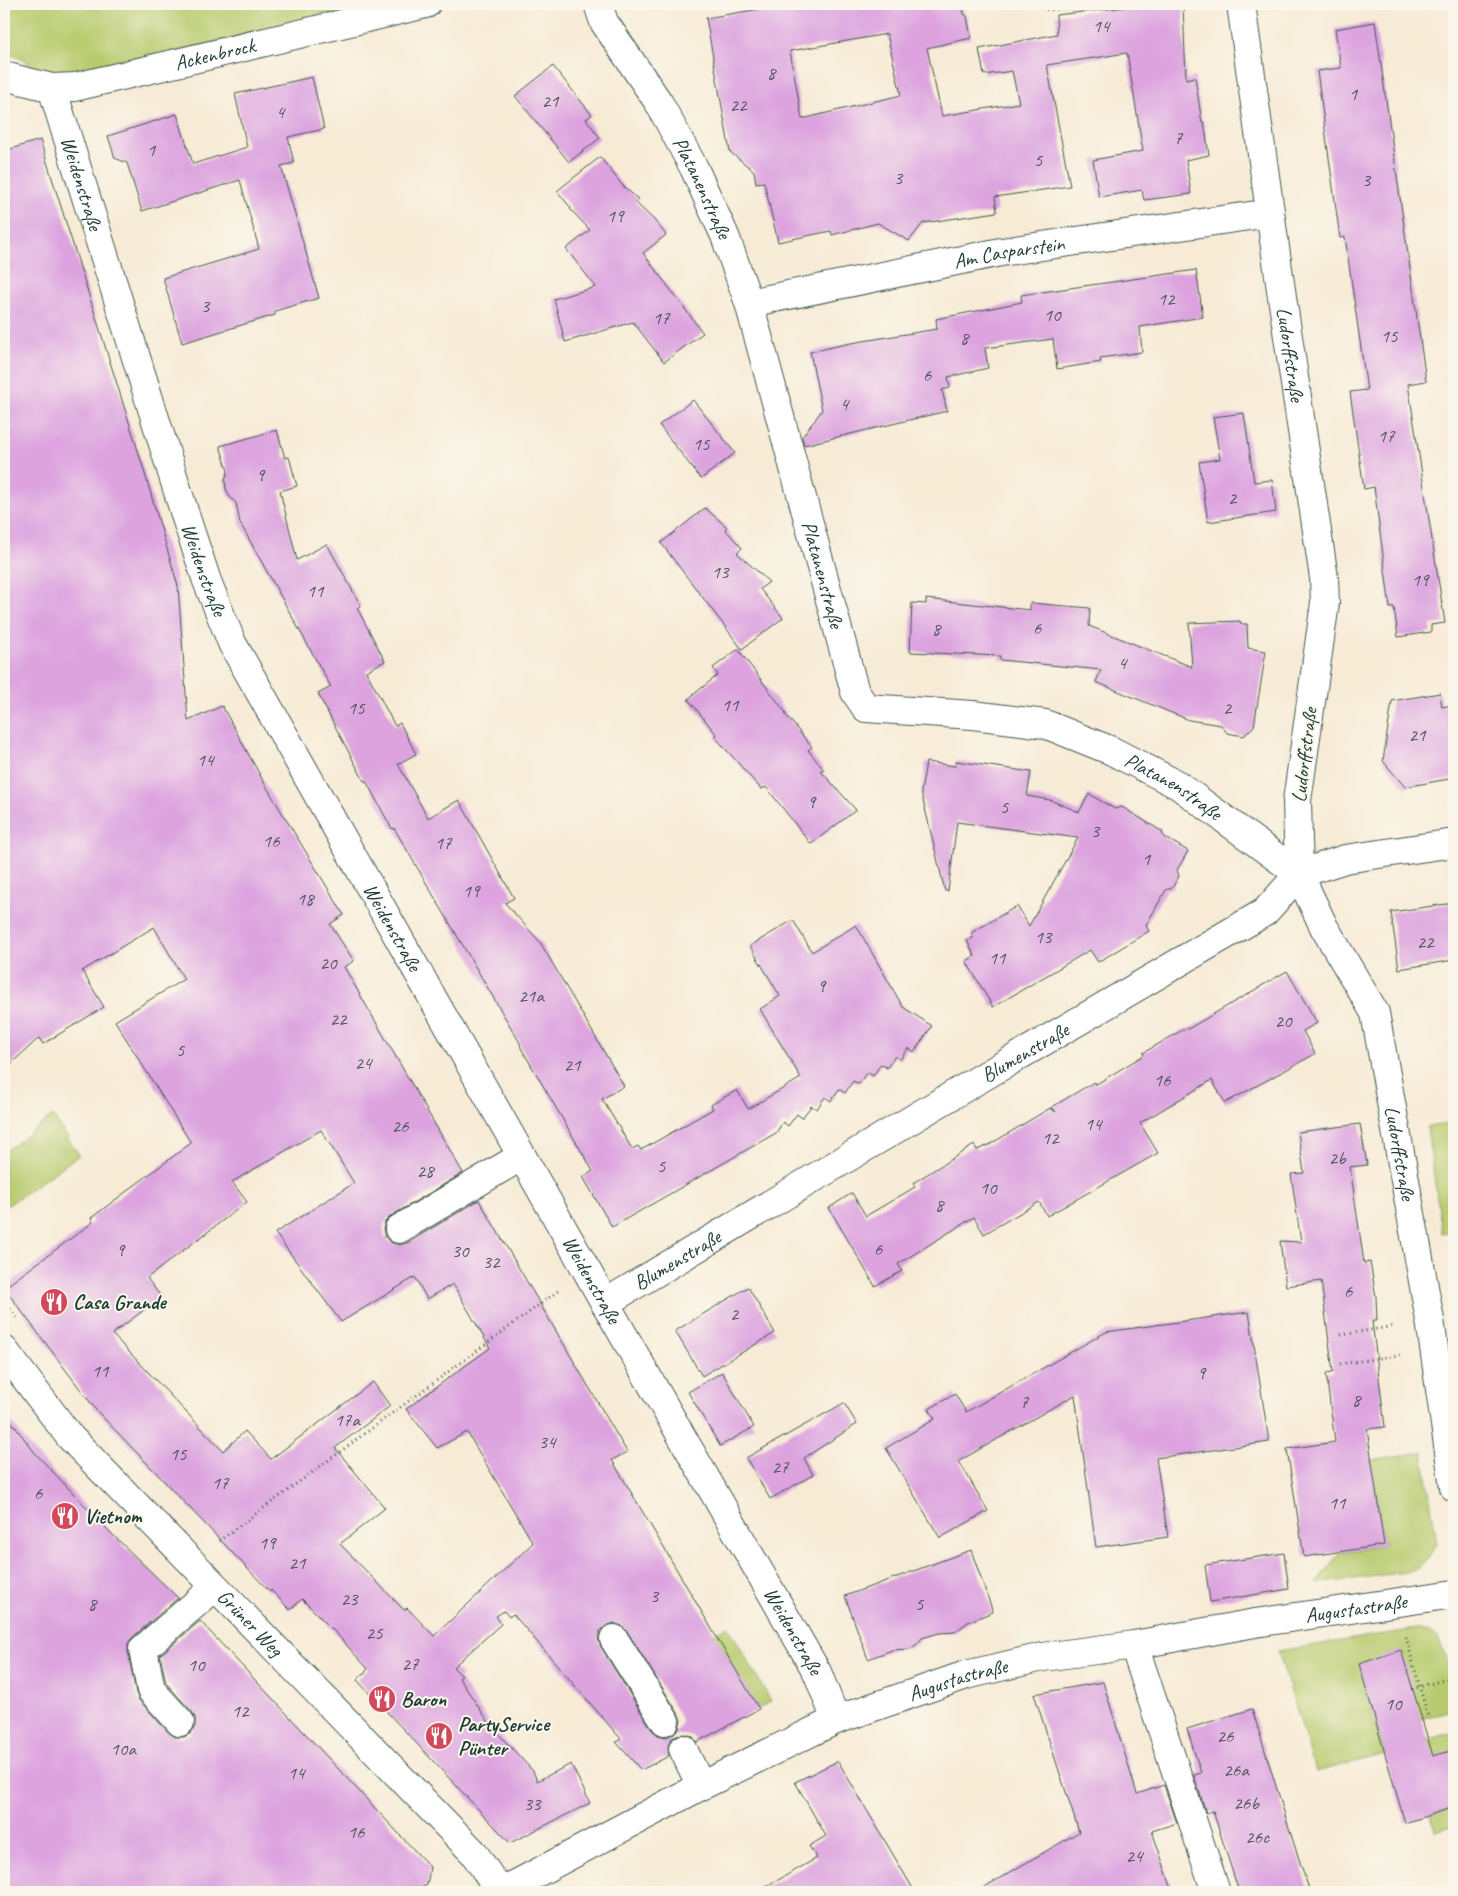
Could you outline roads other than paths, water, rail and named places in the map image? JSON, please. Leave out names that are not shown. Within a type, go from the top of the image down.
[{"type":"street","name":"Ackenbrock","points":[[4,76],[52,88],[75,87],[337,15],[426,4]]},
{"type":"street","name":"Platanenstraße","points":[[598,4],[604,22],[659,103],[694,168],[725,236],[749,303],[855,692],[866,708],[973,715],[1045,724],[1112,751],[1178,785],[1299,874]]},
{"type":"street","name":"Ludorffstraße","points":[[1241,4],[1324,578],[1325,603],[1297,801],[1299,874],[1324,927],[1375,1014],[1430,1320],[1454,1487]]},
{"type":"street","name":"Weidenstraße","points":[[52,88],[188,524],[207,581],[232,643],[586,1271],[817,1672],[836,1720]]},
{"type":"street","name":"Am Casparstein","points":[[749,303],[1001,252],[1270,213]]},
{"type":"street","points":[[1299,874],[1345,859],[1454,843]]},
{"type":"street","name":"Blumenstraße","points":[[605,1303],[976,1081],[1265,912],[1299,874]]},
{"type":"street","points":[[399,1229],[522,1156]]},
{"type":"street","name":"Grüner Weg","points":[[4,1350],[70,1437],[474,1853],[500,1892]]},
{"type":"street","points":[[180,1722],[151,1690],[143,1649],[215,1587]]},
{"type":"street","name":"Augustastraße","points":[[500,1892],[701,1786],[836,1720],[966,1675],[1043,1658],[1454,1594]]},
{"type":"street","points":[[614,1639],[665,1722]]},
{"type":"street","points":[[1134,1645],[1216,1892]]},
{"type":"street","points":[[683,1749],[701,1786]]},
{"type":"place","name":"Casa Grande","points":[[54,1302]]},
{"type":"place","name":"Vietnom","points":[[65,1516]]},
{"type":"place","name":"Baron","points":[[382,1699]]},
{"type":"place","name":"PartyService Pünter","points":[[439,1736]]}]
